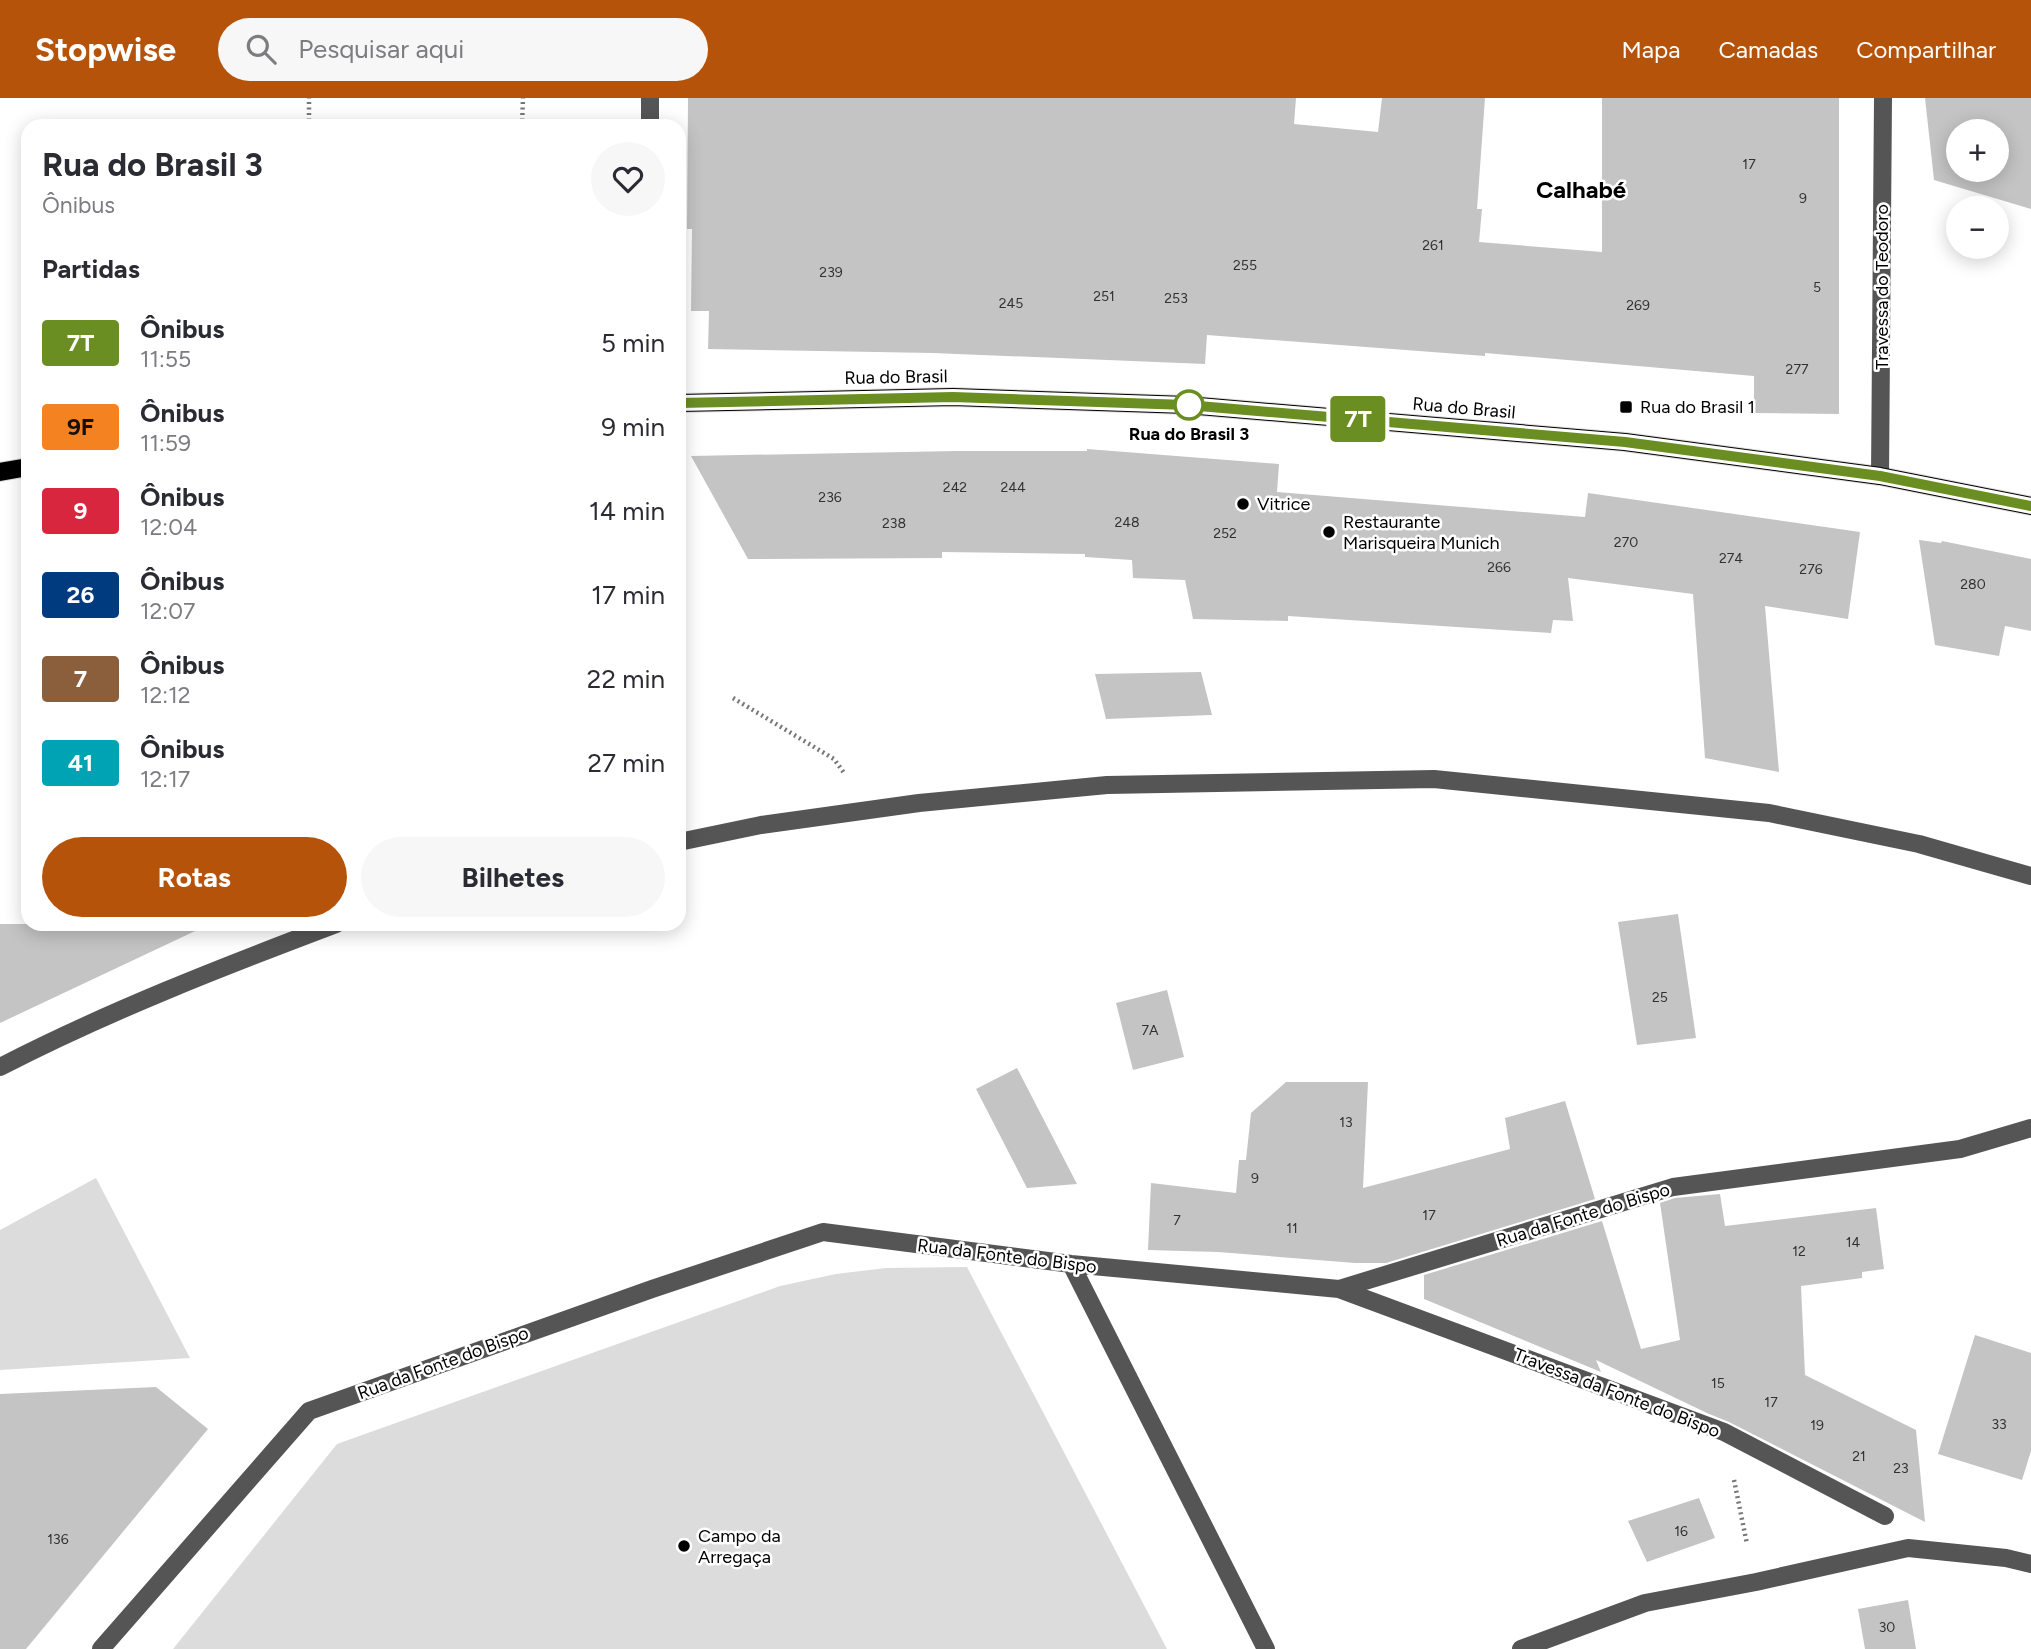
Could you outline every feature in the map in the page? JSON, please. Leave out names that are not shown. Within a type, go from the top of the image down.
[{"type":"main road","name":"Rua do Brasil","points":[[686,403],[953,397],[1187,405],[1625,442],[1880,476],[2031,506]]},
{"type":"main road","points":[[0,472],[21,468]]},
{"type":"street","points":[[650,98],[650,119]]},
{"type":"street","name":"Travessa do Teodoro","points":[[1880,476],[1883,98]]},
{"type":"street","points":[[686,841],[761,825],[906,805],[1107,785],[1434,779],[1769,813],[1919,844],[2031,876]]},
{"type":"street","points":[[0,1067],[60,1036],[209,971],[317,931]]},
{"type":"street","name":"Rua da Fonte do Bispo","points":[[101,1649],[309,1411],[652,1289],[823,1232],[1071,1265],[1339,1289],[1673,1187],[1960,1149],[2031,1128]]},
{"type":"street","points":[[1071,1265],[1266,1649]]},
{"type":"street","name":"Travessa da Fonte do Bispo","points":[[1339,1289],[1724,1432],[1885,1516]]},
{"type":"street","points":[[1521,1649],[1645,1603],[1756,1582],[1908,1548],[2006,1558],[2031,1564]]},
{"type":"path","points":[[309,98],[309,119]]},
{"type":"path","points":[[522,119],[523,98]]},
{"type":"path","points":[[1734,1479],[1744,1530]]},
{"type":"shaded area","points":[[96,1178],[190,1358],[0,1370],[0,1230]]},
{"type":"shaded area","name":"Campo da Arregaça","points":[[967,1267],[1167,1649],[173,1649],[337,1444],[780,1286],[836,1274],[886,1268]]},
{"type":"building","points":[[688,98],[1296,98],[1294,124],[1378,132],[1382,98],[1485,98],[1477,209],[1482,209],[1479,242],[1602,252],[1602,98],[1839,98],[1839,414],[1754,413],[1754,376],[1485,353],[1485,356],[1207,335],[1205,364],[933,353],[708,349],[709,311],[691,311],[692,229],[687,229]]},
{"type":"building","points":[[1925,98],[2031,98],[2031,209],[2009,202],[2009,196],[1988,196],[1934,180]]},
{"type":"building","points":[[1087,449],[1279,464],[1277,492],[1585,517],[1588,493],[1860,532],[1848,619],[1765,606],[1779,772],[1705,758],[1693,594],[1568,578],[1573,621],[1553,620],[1551,633],[1288,616],[1288,621],[1193,619],[1185,580],[1133,578],[1132,560],[1085,557],[1085,554],[942,552],[942,558],[748,559],[691,456]]},
{"type":"building","points":[[1919,540],[1942,541],[2031,559],[2031,631],[2005,626],[1999,656],[1935,645]]},
{"type":"building","points":[[1201,672],[1212,715],[1106,719],[1095,674]]},
{"type":"building","points":[[1678,914],[1696,1038],[1637,1045],[1618,922]]},
{"type":"building","points":[[0,924],[21,924],[21,931],[195,931],[0,1023]]},
{"type":"building","points":[[1167,990],[1184,1057],[1133,1070],[1116,1003]]},
{"type":"building","points":[[1017,1068],[1077,1184],[1027,1188],[976,1089]]},
{"type":"building","points":[[1286,1082],[1368,1082],[1363,1188],[1510,1149],[1505,1118],[1565,1101],[1595,1199],[1386,1263],[1148,1250],[1151,1183],[1236,1193],[1239,1160],[1246,1160],[1251,1113]]},
{"type":"building","points":[[1720,1194],[1725,1226],[1876,1208],[1884,1269],[1862,1272],[1862,1278],[1801,1286],[1805,1375],[1916,1430],[1925,1522],[1729,1422],[1596,1360],[1601,1372],[1424,1299],[1424,1275],[1602,1221],[1641,1349],[1680,1340],[1660,1203],[1675,1198]]},
{"type":"building","points":[[1975,1335],[2031,1353],[2031,1451],[2022,1480],[1938,1454]]},
{"type":"building","points":[[156,1387],[208,1429],[26,1649],[0,1649],[0,1394]]},
{"type":"building","points":[[1699,1498],[1715,1538],[1647,1562],[1628,1521]]},
{"type":"building","points":[[1908,1600],[1916,1649],[1865,1649],[1858,1609]]},
{"type":"bus line","name":"7T","points":[[686,403],[953,397],[1187,405],[1625,442],[1880,476],[2031,506]]},
{"type":"place","name":"Rua do Brasil 3","points":[[1189,405]]},
{"type":"place","name":"Rua do Brasil 1","points":[[1626,407]]},
{"type":"place","name":"Vitrice","points":[[1243,504]]},
{"type":"place","name":"Restaurante Marisqueira Munich","points":[[1329,532]]},
{"type":"place","name":"Campo da Arregaça","points":[[684,1546]]},
{"type":"district","name":"Calhabé","points":[[1581,190]]}]
